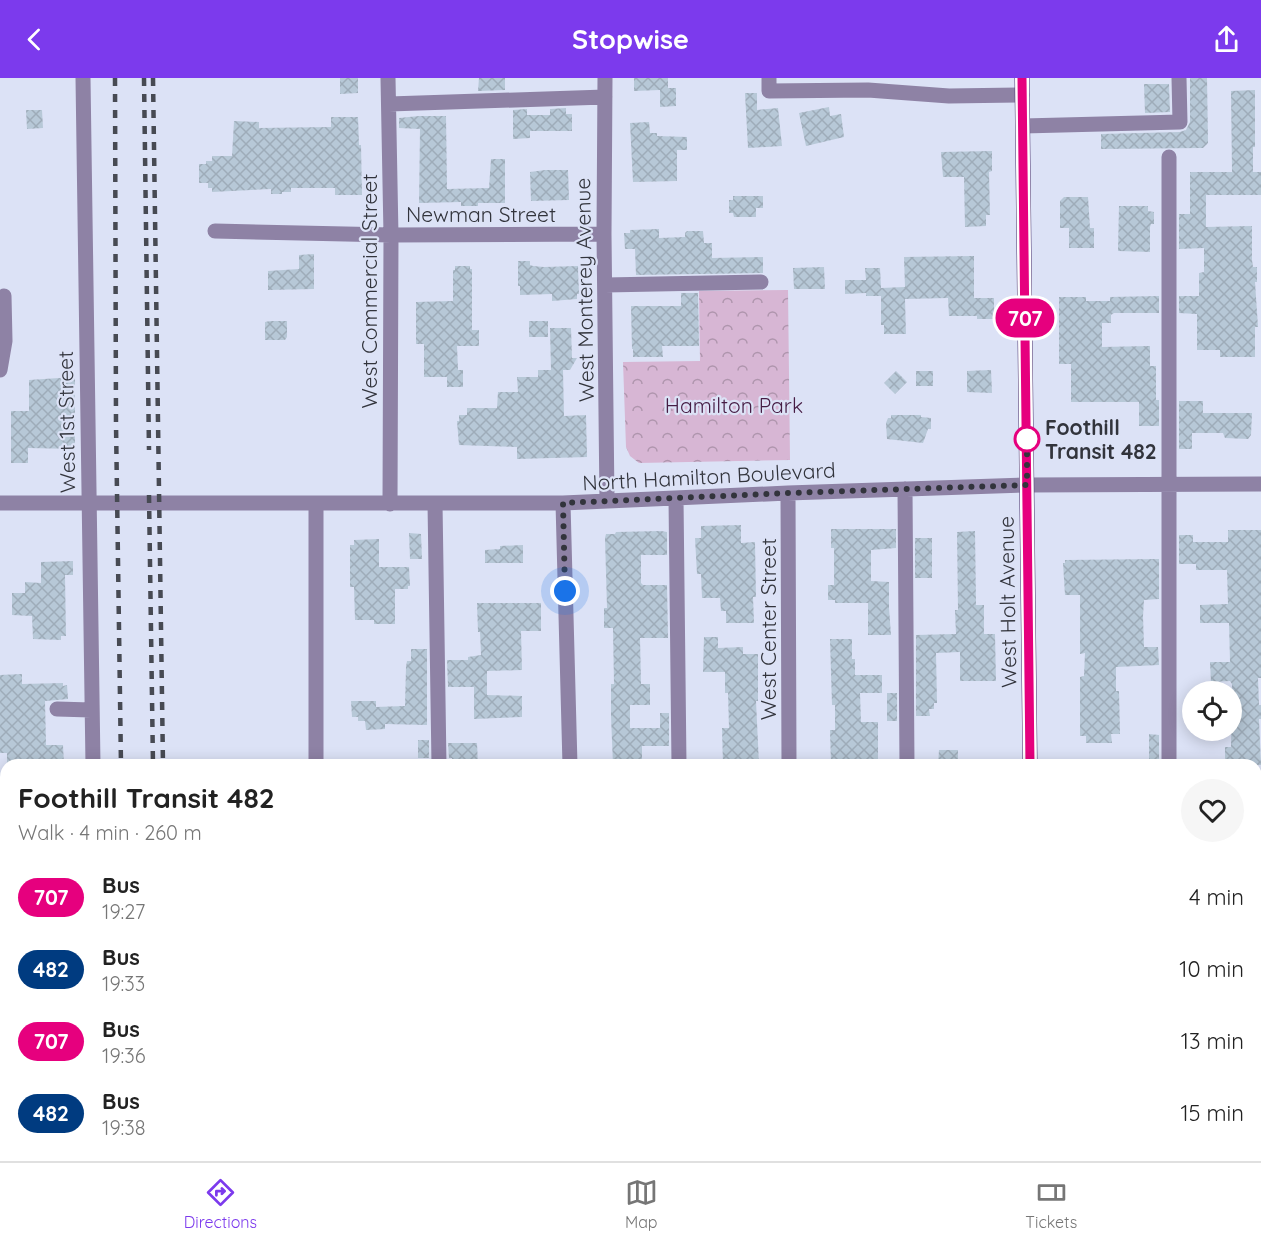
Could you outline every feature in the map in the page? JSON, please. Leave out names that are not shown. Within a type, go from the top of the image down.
[{"type":"main road","name":"West Holt Avenue","points":[[1022,78],[1030,759]]},
{"type":"street","name":"West 1st Street","points":[[83,78],[93,759]]},
{"type":"street","name":"West Commercial Street","points":[[388,78],[391,235],[390,504]]},
{"type":"street","name":"West Monterey Avenue","points":[[605,78],[604,234],[608,501]]},
{"type":"street","points":[[769,78],[769,91],[868,90],[949,96],[1022,95]]},
{"type":"street","points":[[1023,126],[1180,122],[1179,78]]},
{"type":"street","points":[[389,104],[605,97]]},
{"type":"street","points":[[1169,157],[1169,759]]},
{"type":"street","name":"Newman Street","points":[[215,231],[391,235],[604,234]]},
{"type":"street","points":[[605,285],[761,282]]},
{"type":"street","points":[[0,370],[5,341],[4,296]]},
{"type":"street","name":"North Hamilton Boulevard","points":[[0,503],[88,505],[563,503],[1027,485],[1261,484]]},
{"type":"street","points":[[905,489],[907,759]]},
{"type":"street","name":"West Center Street","points":[[788,493],[789,759]]},
{"type":"street","points":[[676,498],[679,759]]},
{"type":"street","points":[[563,503],[570,759]]},
{"type":"street","points":[[316,504],[316,759]]},
{"type":"street","points":[[435,504],[439,759]]},
{"type":"street","points":[[57,710],[92,710]]},
{"type":"green space","name":"Hamilton Park","points":[[788,290],[790,460],[639,463],[630,456],[626,447],[623,362],[700,361],[699,291]]},
{"type":"building","points":[[340,78],[358,78],[358,93],[340,94]]},
{"type":"building","points":[[479,78],[505,78],[505,90],[478,91]]},
{"type":"building","points":[[634,78],[668,78],[668,88],[676,88],[676,106],[660,107],[660,90],[634,91]]},
{"type":"building","points":[[1190,78],[1207,78],[1208,143],[1203,148],[1101,149],[1101,134],[1186,130],[1190,122]]},
{"type":"building","points":[[1144,84],[1169,84],[1170,112],[1145,113]]},
{"type":"building","points":[[1255,90],[1253,172],[1261,172],[1261,195],[1206,195],[1206,227],[1252,226],[1252,260],[1253,267],[1257,267],[1257,282],[1255,282],[1258,327],[1255,327],[1255,357],[1220,357],[1220,350],[1197,350],[1197,314],[1179,313],[1179,296],[1199,296],[1199,273],[1204,272],[1204,248],[1179,249],[1179,214],[1190,214],[1190,172],[1232,172],[1231,91]]},
{"type":"building","points":[[745,93],[757,93],[757,110],[778,108],[782,146],[748,148]]},
{"type":"building","points":[[829,107],[830,116],[841,114],[844,137],[806,146],[799,113]]},
{"type":"building","points":[[566,108],[566,114],[572,114],[572,131],[530,131],[530,138],[513,139],[513,110],[527,109],[527,115],[550,115],[550,109]]},
{"type":"building","points":[[26,110],[42,110],[43,128],[27,129]]},
{"type":"building","points":[[446,116],[447,189],[489,188],[491,159],[505,159],[505,203],[478,203],[478,206],[461,206],[461,202],[419,203],[420,129],[399,128],[399,118]]},
{"type":"building","points":[[331,117],[358,117],[362,195],[335,195],[335,188],[291,188],[291,192],[282,192],[282,194],[271,194],[271,189],[212,192],[212,188],[208,188],[208,183],[199,183],[199,164],[212,161],[212,156],[232,156],[234,121],[259,122],[259,128],[331,127]]},
{"type":"building","points":[[649,122],[650,133],[657,133],[657,136],[687,137],[687,150],[677,150],[677,181],[633,182],[630,123]]},
{"type":"building","points":[[992,151],[992,171],[989,172],[990,215],[986,215],[986,226],[965,227],[964,177],[943,177],[941,152]]},
{"type":"building","points":[[568,170],[569,200],[531,201],[530,172]]},
{"type":"building","points":[[733,196],[763,196],[763,208],[756,208],[756,217],[734,217],[733,213],[729,213],[729,200],[733,200]]},
{"type":"building","points":[[1064,197],[1088,197],[1090,228],[1094,228],[1094,248],[1069,248],[1069,228],[1060,228],[1060,201]]},
{"type":"building","points":[[1119,206],[1148,206],[1148,211],[1154,212],[1154,224],[1150,227],[1150,252],[1118,251]]},
{"type":"building","points":[[659,229],[659,238],[685,237],[687,231],[703,231],[704,243],[712,243],[712,258],[763,257],[763,273],[636,275],[635,249],[625,249],[624,233],[630,233],[630,230]]},
{"type":"building","points":[[314,254],[314,289],[268,290],[268,271],[299,269],[299,255]]},
{"type":"building","points":[[974,256],[974,298],[994,298],[994,319],[977,319],[977,316],[949,316],[948,298],[905,299],[906,334],[884,334],[884,325],[881,325],[881,296],[866,296],[866,293],[845,294],[845,280],[866,280],[865,268],[880,268],[881,288],[905,287],[904,257]]},
{"type":"building","points":[[518,261],[530,261],[530,265],[544,267],[578,266],[579,294],[577,294],[577,299],[552,301],[552,294],[520,295]]},
{"type":"building","points":[[455,266],[470,266],[472,269],[472,330],[479,330],[479,346],[457,346],[458,370],[463,370],[463,387],[447,387],[447,377],[424,377],[424,344],[416,344],[416,302],[453,301]]},
{"type":"building","points":[[824,267],[825,289],[794,289],[793,268]]},
{"type":"building","points":[[681,293],[698,293],[699,346],[662,346],[663,357],[633,357],[631,306],[681,306]]},
{"type":"building","points":[[1159,296],[1159,313],[1114,313],[1111,315],[1111,323],[1102,323],[1102,347],[1150,346],[1150,366],[1156,366],[1159,426],[1139,426],[1139,402],[1071,402],[1071,364],[1059,364],[1059,297],[1086,297],[1086,301],[1110,301],[1110,297]]},
{"type":"building","points":[[287,321],[285,340],[265,340],[265,322]]},
{"type":"building","points":[[529,321],[548,321],[548,337],[529,337]]},
{"type":"building","points":[[550,328],[571,328],[572,358],[577,358],[570,370],[563,370],[564,416],[586,415],[587,457],[517,459],[517,447],[459,445],[457,421],[459,421],[459,415],[467,415],[467,408],[497,408],[498,392],[518,392],[517,377],[538,377],[538,370],[551,370]]},
{"type":"building","points":[[991,370],[992,393],[967,392],[967,371]]},
{"type":"building","points":[[896,371],[907,382],[895,394],[884,383]]},
{"type":"building","points":[[916,371],[933,371],[933,386],[916,386]]},
{"type":"building","points":[[75,378],[75,449],[28,448],[28,463],[11,463],[11,411],[29,411],[29,380]]},
{"type":"building","points":[[1179,401],[1203,401],[1203,413],[1252,413],[1251,435],[1248,439],[1225,438],[1223,433],[1192,433],[1192,449],[1179,449]]},
{"type":"building","points":[[891,415],[921,415],[921,417],[931,418],[931,429],[928,429],[923,443],[887,439],[886,423]]},
{"type":"building","points":[[741,525],[741,543],[755,542],[754,623],[726,623],[726,611],[721,611],[720,598],[702,598],[701,574],[697,574],[695,538],[701,538],[701,526]]},
{"type":"building","points":[[831,529],[896,529],[896,548],[871,550],[871,581],[889,582],[891,635],[868,635],[868,603],[835,603],[835,600],[828,600],[828,585],[834,585],[834,548],[831,548]]},
{"type":"building","points":[[1228,530],[1261,530],[1261,678],[1258,678],[1259,705],[1261,705],[1261,719],[1259,719],[1261,759],[1225,759],[1225,747],[1231,747],[1231,741],[1242,741],[1242,681],[1211,681],[1210,662],[1230,662],[1229,623],[1200,623],[1200,605],[1228,604],[1227,570],[1196,570],[1196,564],[1179,564],[1179,535],[1193,535],[1193,542],[1228,542]]},
{"type":"building","points":[[975,531],[976,605],[984,605],[984,634],[995,634],[996,681],[960,681],[960,652],[936,653],[937,703],[934,703],[934,709],[929,709],[930,716],[916,716],[916,635],[956,634],[957,532]]},
{"type":"building","points":[[667,532],[667,555],[641,555],[641,583],[643,585],[667,585],[668,638],[640,638],[641,684],[650,684],[650,705],[630,705],[630,728],[660,728],[660,713],[669,713],[669,746],[642,746],[642,759],[613,759],[611,684],[614,684],[613,628],[604,628],[604,608],[607,608],[605,538],[606,534]]},
{"type":"building","points":[[409,533],[421,534],[422,559],[410,559]]},
{"type":"building","points":[[915,538],[932,538],[932,578],[915,578]]},
{"type":"building","points":[[379,539],[379,567],[409,567],[410,586],[408,589],[395,589],[395,624],[374,624],[374,620],[355,620],[354,587],[350,587],[350,545],[354,545],[354,540]]},
{"type":"building","points":[[523,545],[523,563],[485,563],[485,550],[500,549],[500,546]]},
{"type":"building","points":[[1159,559],[1159,599],[1144,600],[1143,616],[1144,647],[1158,647],[1159,665],[1116,667],[1120,734],[1111,734],[1112,743],[1086,743],[1086,736],[1080,736],[1080,677],[1084,676],[1085,653],[1080,654],[1080,595],[1065,595],[1063,563],[1065,560]]},
{"type":"building","points":[[73,561],[73,575],[65,575],[66,636],[61,636],[61,640],[33,639],[32,616],[12,615],[12,593],[25,593],[25,582],[41,583],[41,562]]},
{"type":"building","points":[[477,603],[541,603],[541,631],[521,631],[522,670],[487,671],[487,695],[522,696],[522,717],[474,719],[474,687],[448,687],[447,660],[468,660],[468,657],[481,655]]},
{"type":"building","points":[[704,637],[718,637],[718,648],[743,647],[743,654],[758,654],[758,701],[756,701],[759,759],[723,759],[722,728],[729,728],[725,672],[703,672]]},
{"type":"building","points":[[830,639],[852,639],[855,675],[882,675],[882,693],[860,693],[861,722],[878,722],[878,759],[831,759],[830,730],[835,730],[835,705],[832,705]]},
{"type":"building","points":[[411,649],[427,649],[427,725],[385,724],[385,729],[366,730],[365,721],[358,721],[358,717],[352,717],[351,701],[376,701],[376,707],[405,706],[406,667],[407,661],[411,661]]},
{"type":"building","points":[[22,674],[22,684],[63,683],[63,686],[67,685],[68,699],[45,701],[46,745],[63,745],[64,759],[7,759],[7,753],[0,753],[0,675]]},
{"type":"building","points":[[887,693],[897,693],[897,721],[887,721]]},
{"type":"building","points":[[1149,734],[1159,735],[1159,759],[1149,759]]},
{"type":"building","points":[[418,740],[429,740],[429,758],[418,758]]},
{"type":"building","points":[[448,743],[477,743],[478,759],[449,758]]},
{"type":"building","points":[[939,750],[958,750],[958,759],[938,759]]},
{"type":"railway","points":[[115,78],[116,424],[121,759]]},
{"type":"railway","points":[[144,78],[149,450]]},
{"type":"railway","points":[[153,78],[163,759]]},
{"type":"railway","points":[[149,495],[153,759]]},
{"type":"bus line","name":"707","points":[[1022,78],[1030,759]]},
{"type":"place","name":"Foothill Transit 482","points":[[1027,439]]},
{"type":"route","points":[[565,591],[563,503],[1027,485],[1027,439]]}]
